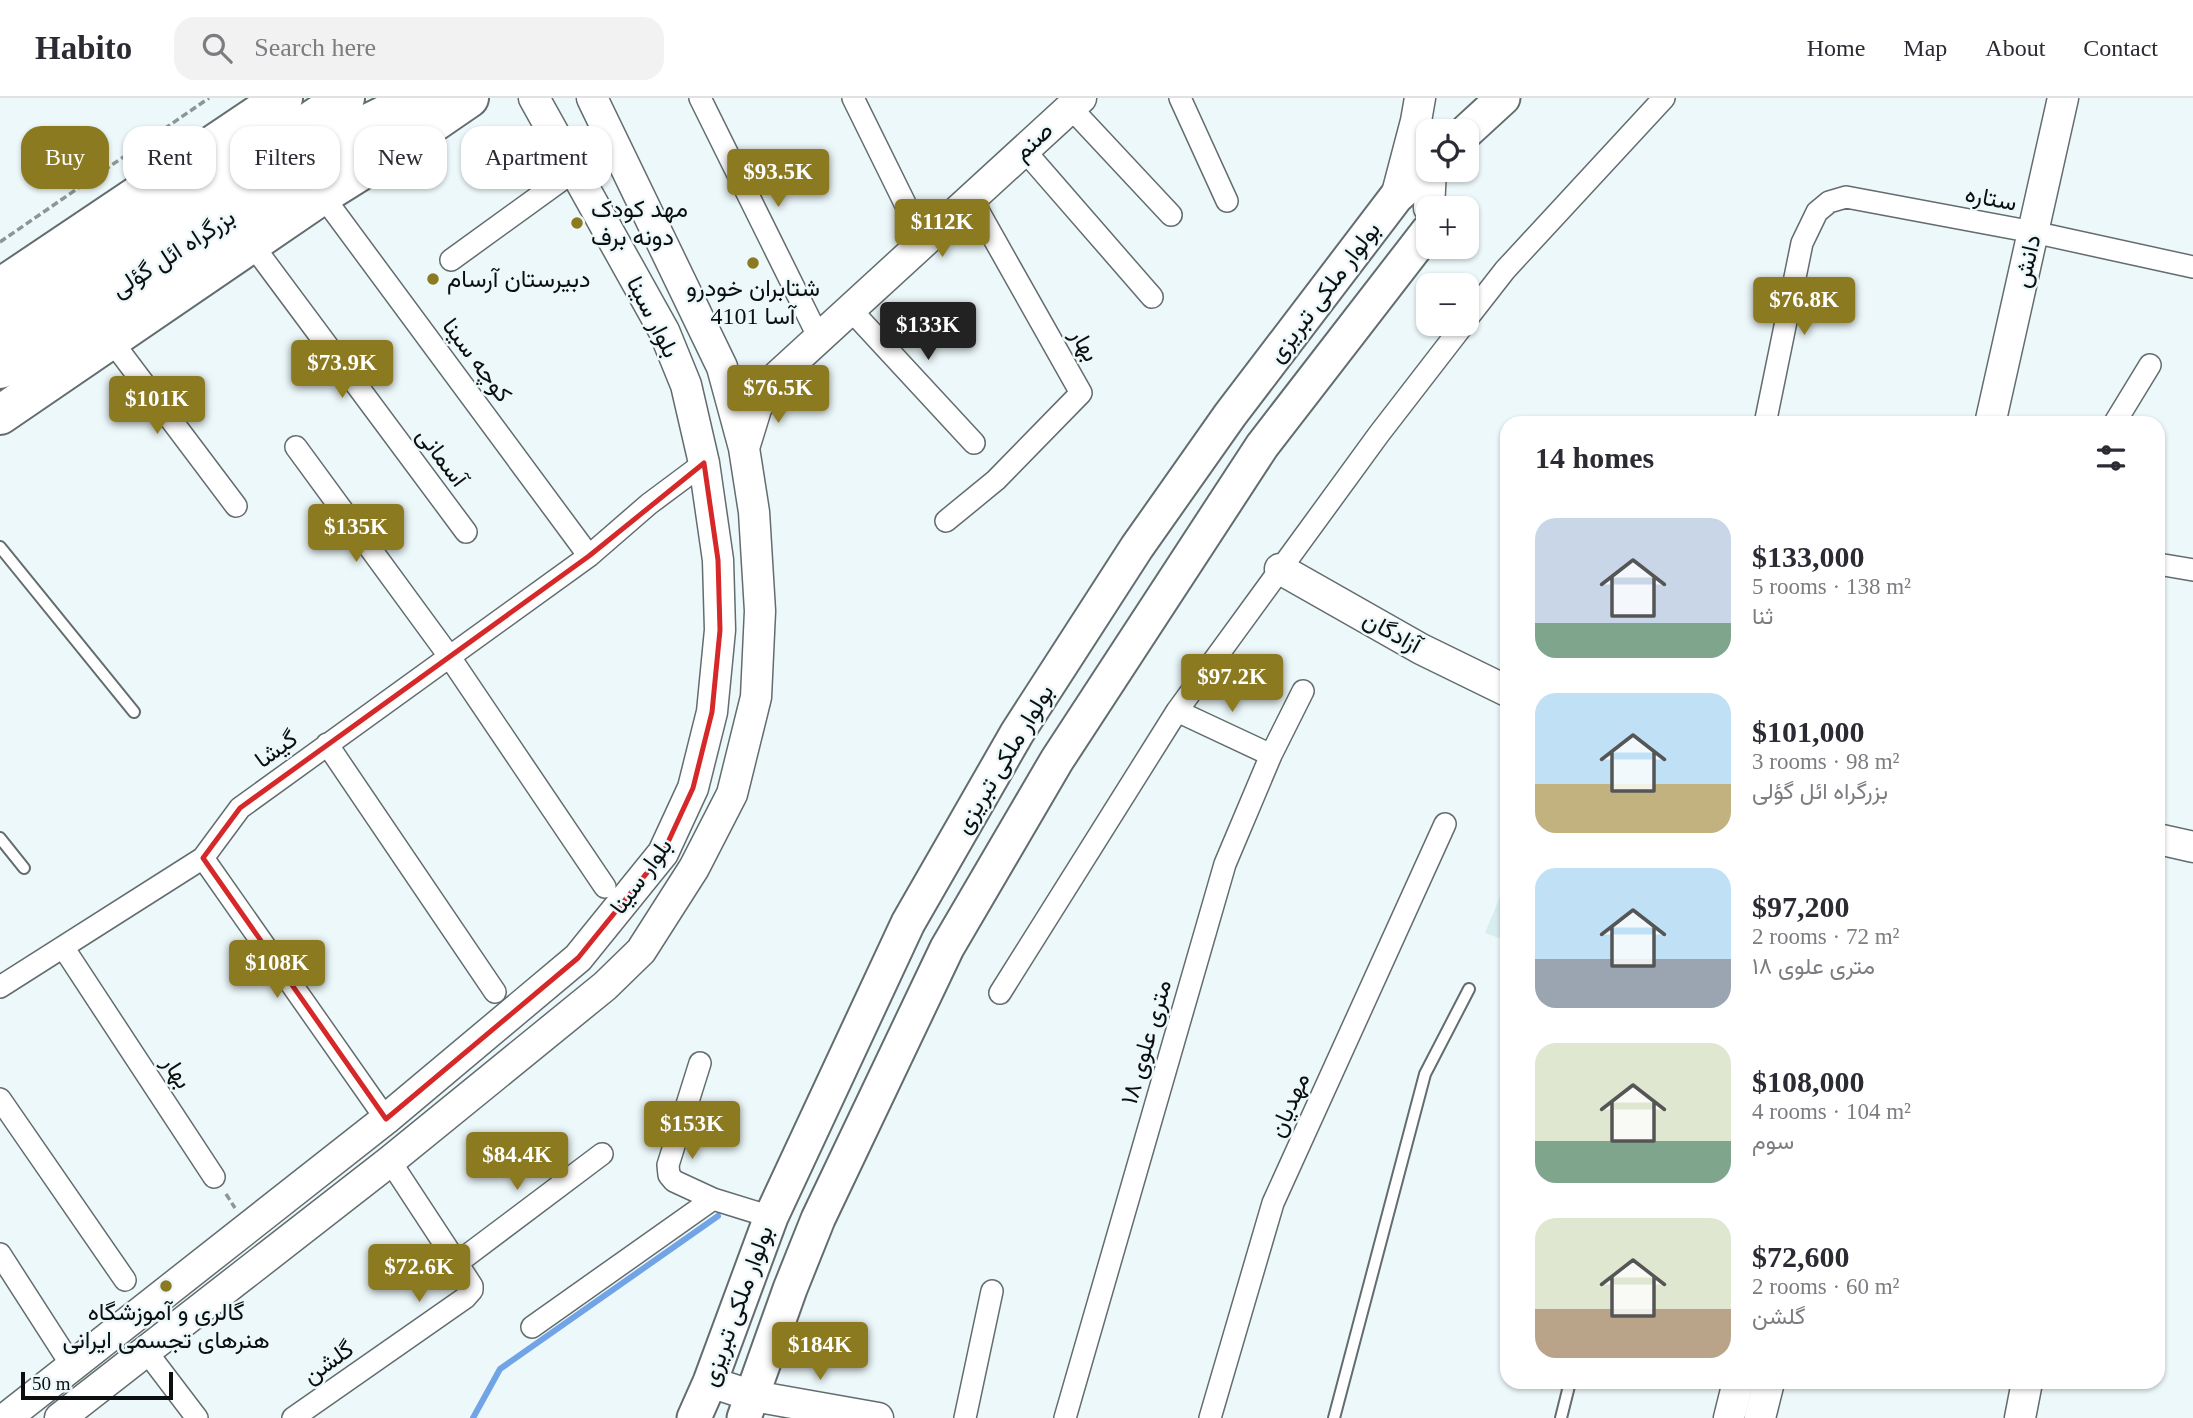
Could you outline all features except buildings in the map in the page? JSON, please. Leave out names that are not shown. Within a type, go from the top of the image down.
[{"type":"highway","points":[[0,288],[283,98]]},
{"type":"highway","name":"بزرگراه ائل گؤلی","points":[[0,330],[363,106],[420,98]]},
{"type":"highway","points":[[0,415],[469,98]]},
{"type":"highway","name":"بزرگراه ائل گؤلی","points":[[0,369],[125,284],[363,106]]},
{"type":"main road","name":"بلوار سینا","points":[[534,98],[549,126]]},
{"type":"main road","name":"بلوار سینا","points":[[60,1418],[390,1161],[604,986],[641,951],[694,868],[732,794],[756,697],[760,611],[754,512],[744,448],[718,360],[592,98]]},
{"type":"main road","points":[[1396,197],[1420,98]]},
{"type":"main road","points":[[1426,98],[1428,119]]},
{"type":"main road","points":[[1479,120],[1503,98]]},
{"type":"main road","name":"دانش","points":[[1992,416],[2063,98]]},
{"type":"main road","name":"صنم","points":[[770,383],[1075,103]]},
{"type":"main road","name":"بولوار ملکی تبریزی","points":[[694,1418],[710,1382],[771,1216],[908,923],[1017,733],[1144,536],[1230,415],[1396,197],[1416,180]]},
{"type":"main road","name":"بلوار سینا","points":[[6,1418],[386,1119],[578,958],[663,853],[693,788],[712,712],[720,631],[718,560],[704,463],[686,385],[664,331],[584,189]]},
{"type":"main road","name":"بولوار ملکی تبریزی","points":[[748,1407],[818,1219],[947,948],[1064,748],[1262,446],[1416,247]]},
{"type":"main road","points":[[718,360],[734,372],[770,383],[757,409],[744,448]]},
{"type":"main road","name":"آزادگان","points":[[1280,569],[1421,649],[1500,688]]},
{"type":"main road","points":[[2165,840],[2193,846]]},
{"type":"main road","points":[[578,958],[604,986]]},
{"type":"main road","points":[[710,1382],[748,1407],[866,1417]]},
{"type":"main road","points":[[1729,1418],[1736,1389]]},
{"type":"main road","points":[[1760,1418],[1767,1389]]},
{"type":"main road","points":[[2020,1418],[2026,1389]]},
{"type":"street","points":[[700,98],[819,338]]},
{"type":"street","points":[[853,98],[924,242]]},
{"type":"street","points":[[1180,98],[1227,201]]},
{"type":"street","points":[[1479,304],[1505,270],[1664,98]]},
{"type":"street","points":[[1075,103],[1171,215]]},
{"type":"street","points":[[1024,150],[1152,297]]},
{"type":"street","points":[[451,260],[549,189]]},
{"type":"street","name":"کوچه سینا","points":[[322,195],[589,556]]},
{"type":"street","name":"ستاره","points":[[1767,416],[1802,243],[1817,212],[1829,202],[1846,197],[2033,232],[2193,267]]},
{"type":"street","name":"بهار","points":[[946,521],[996,480],[1081,393],[971,198]]},
{"type":"street","name":"آسمانی","points":[[251,243],[466,532]]},
{"type":"street","points":[[850,309],[974,443]]},
{"type":"street","points":[[1000,993],[1177,711],[1379,434],[1454,336]]},
{"type":"street","points":[[111,340],[236,506]]},
{"type":"street","points":[[2119,416],[2150,365]]},
{"type":"street","points":[[296,447],[449,656],[605,887]]},
{"type":"street","name":"گیشا","points":[[0,987],[203,858],[240,807],[589,556],[649,504],[704,463]]},
{"type":"street","points":[[2165,565],[2193,570]]},
{"type":"street","name":"۱۸ متری علوی","points":[[1065,1418],[1225,864],[1271,755],[1303,691]]},
{"type":"street","points":[[1177,711],[1271,755]]},
{"type":"street","points":[[327,744],[495,992]]},
{"type":"street","name":"مهدیان","points":[[1210,1418],[1273,1203],[1445,824]]},
{"type":"street","points":[[203,858],[386,1119]]},
{"type":"street","name":"بهار","points":[[63,947],[214,1177]]},
{"type":"street","points":[[700,1063],[668,1166],[669,1175],[674,1181],[713,1199],[771,1216]]},
{"type":"street","points":[[0,1099],[125,1280]]},
{"type":"street","points":[[457,1263],[602,1154]]},
{"type":"street","name":"گلشن","points":[[293,1418],[465,1298],[472,1290],[472,1286],[390,1161]]},
{"type":"street","points":[[532,1327],[713,1199]]},
{"type":"street","points":[[0,1254],[72,1366]]},
{"type":"street","points":[[965,1418],[992,1291]]},
{"type":"street","points":[[146,1351],[197,1418]]},
{"type":"lane","points":[[0,547],[134,712]]},
{"type":"lane","points":[[0,838],[24,869]]},
{"type":"lane","points":[[1334,1418],[1425,1074],[1469,989]]},
{"type":"lane","points":[[1561,1418],[1568,1389]]},
{"type":"path","points":[[0,242],[209,98]]},
{"type":"path","points":[[214,1177],[248,1227]]},
{"type":"highlighted area","points":[[704,463],[718,560],[720,630],[712,712],[693,788],[663,853],[578,958],[386,1119],[203,858],[240,808],[589,556]]},
{"type":"shaded area","points":[[1500,897],[1500,938],[1485,933]]},
{"type":"waterway","points":[[473,1418],[500,1369],[718,1216]]},
{"type":"place","name":"مهد کودک دونه برف","points":[[577,223]]},
{"type":"place","name":"شتابران خودرو 4101 آسا","points":[[753,263]]},
{"type":"place","name":"دبیرستان آرسام","points":[[433,279]]},
{"type":"place","name":"گالری و آموزشگاه هنرهای تجسمی ایرانی","points":[[166,1286]]}]
